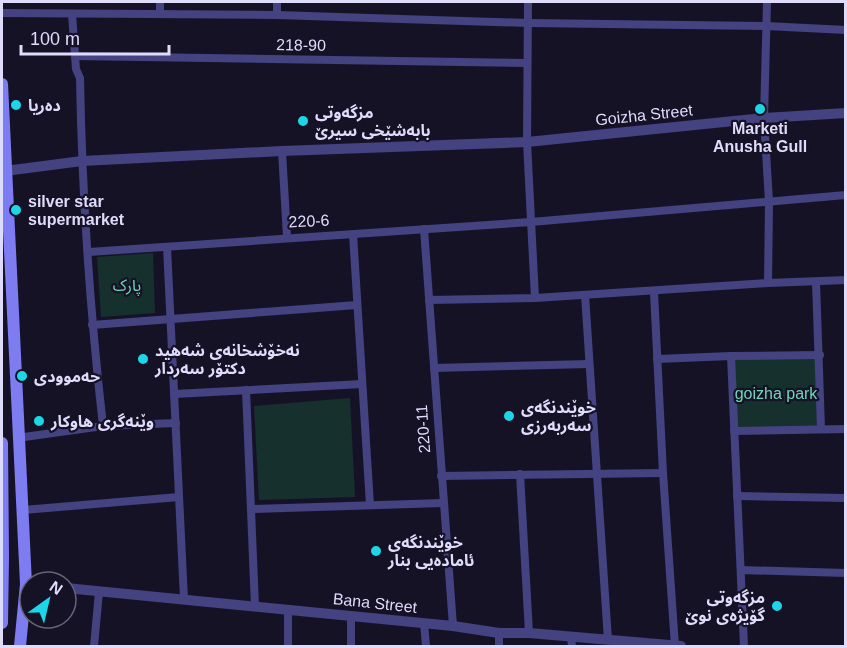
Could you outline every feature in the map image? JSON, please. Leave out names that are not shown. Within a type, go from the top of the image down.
[{"type":"main road","points":[[2,84],[18,444],[27,570]]},
{"type":"main road","points":[[2,443],[2,623]]},
{"type":"main road","points":[[2,452],[18,444]]},
{"type":"main road","points":[[20,646],[22,630]]},
{"type":"street","points":[[160,2],[160,14]]},
{"type":"street","points":[[277,2],[277,15]]},
{"type":"street","points":[[528,2],[526,142],[535,298]]},
{"type":"street","points":[[767,2],[764,118],[769,201],[768,283]]},
{"type":"street","points":[[2,13],[277,15],[766,26],[846,30]]},
{"type":"street","points":[[72,14],[76,69],[80,78],[82,161],[92,325],[103,426]]},
{"type":"street","name":"218-90","points":[[75,56],[527,63]]},
{"type":"street","name":"Goizha Street","points":[[5,171],[82,161],[526,142],[764,118],[846,113]]},
{"type":"street","points":[[282,151],[287,237]]},
{"type":"street","name":"220-6","points":[[89,252],[531,222],[846,195]]},
{"type":"street","name":"220-11","points":[[424,229],[453,626]]},
{"type":"street","points":[[353,234],[370,505]]},
{"type":"street","points":[[167,247],[184,599]]},
{"type":"street","points":[[429,300],[535,298],[846,280]]},
{"type":"street","points":[[816,282],[821,429]]},
{"type":"street","points":[[654,292],[675,646]]},
{"type":"street","points":[[585,295],[608,640]]},
{"type":"street","points":[[92,325],[357,305]]},
{"type":"street","points":[[657,359],[820,355]]},
{"type":"street","points":[[730,356],[744,646]]},
{"type":"street","points":[[434,368],[589,363]]},
{"type":"street","points":[[174,394],[362,384]]},
{"type":"street","points":[[246,390],[255,606]]},
{"type":"street","points":[[18,444],[103,426],[176,423]]},
{"type":"street","points":[[734,431],[846,429]]},
{"type":"street","points":[[441,476],[597,472],[663,473]]},
{"type":"street","points":[[520,474],[529,633]]},
{"type":"street","points":[[737,496],[846,498]]},
{"type":"street","points":[[23,510],[179,497]]},
{"type":"street","points":[[251,509],[443,502]]},
{"type":"street","points":[[741,570],[846,573]]},
{"type":"street","name":"Bana Street","points":[[78,589],[424,623],[499,633],[529,633],[572,642],[608,640],[681,646]]},
{"type":"street","points":[[94,646],[99,592]]},
{"type":"street","points":[[288,609],[288,646]]},
{"type":"street","points":[[351,616],[351,646]]},
{"type":"street","points":[[424,623],[426,646]]},
{"type":"street","points":[[499,633],[499,646]]},
{"type":"green space","name":"پارک","points":[[153,253],[155,313],[101,317],[97,257]]},
{"type":"green space","name":"goizha park","points":[[820,355],[821,429],[734,431],[731,356]]},
{"type":"green space","points":[[350,398],[355,497],[259,500],[254,406]]},
{"type":"place","name":"دەریا","points":[[16,105]]},
{"type":"place","name":"Marketi Anusha Gull","points":[[760,109]]},
{"type":"place","name":"مزگه‌وتی بابەشێخی سیرێ","points":[[303,121]]},
{"type":"place","name":"silver star supermarket","points":[[16,210]]},
{"type":"place","name":"نەخۆشخانەی شەهید دکتۆر سەردار","points":[[143,359]]},
{"type":"place","name":"حەموودی","points":[[22,376]]},
{"type":"place","name":"خوێندنگەی سەربەرزی","points":[[509,416]]},
{"type":"place","name":"وێنەگری هاوکار","points":[[39,421]]},
{"type":"place","name":"خوێندنگەی ئامادەیی بنار","points":[[376,551]]},
{"type":"place","name":"مزگەوتی گۆیژەی نوێ","points":[[777,606]]}]
